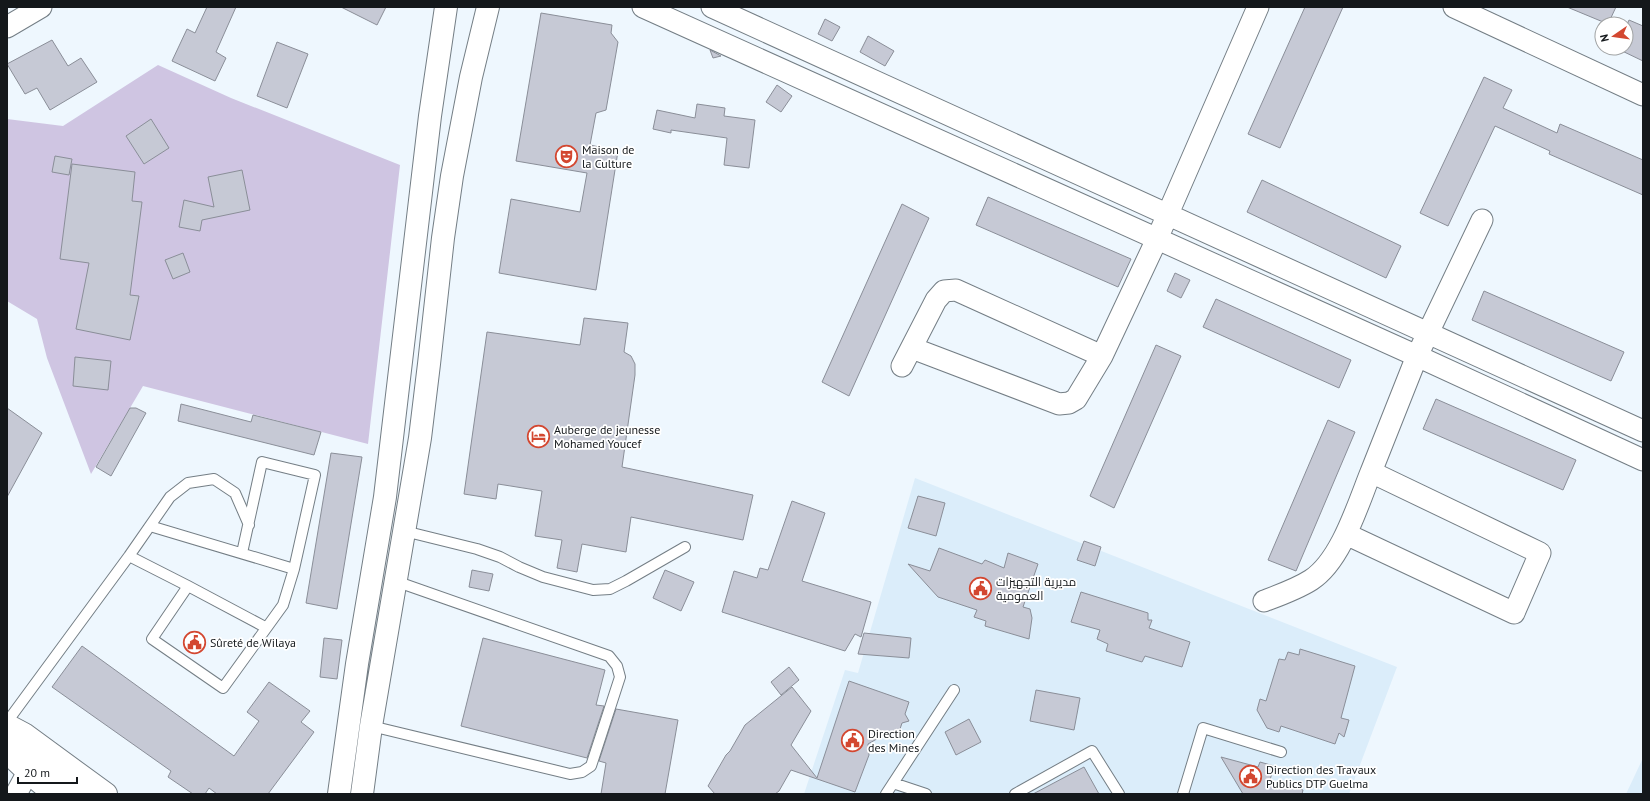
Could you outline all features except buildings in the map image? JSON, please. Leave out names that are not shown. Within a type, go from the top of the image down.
[{"type":"street","points":[[7,27],[41,7]]},
{"type":"street","points":[[339,794],[385,497],[430,116],[446,7]]},
{"type":"street","points":[[362,794],[370,726],[420,438],[430,364],[443,238],[452,176],[488,7]]},
{"type":"street","points":[[643,7],[1417,356],[1643,460]]},
{"type":"street","points":[[712,7],[1643,431]]},
{"type":"street","points":[[912,348],[1059,404],[1069,403],[1076,399],[1102,356],[1157,239],[1258,7]]},
{"type":"street","points":[[1454,7],[1643,94]]},
{"type":"street","points":[[1264,601],[1312,580],[1328,565],[1346,534],[1417,356],[1482,220]]},
{"type":"street","points":[[902,366],[936,300],[944,291],[956,290],[1102,356]]},
{"type":"street","points":[[1346,534],[1514,614],[1540,553],[1371,472]]},
{"type":"street","points":[[7,725],[24,734],[106,794]]},
{"type":"street","points":[[7,738],[80,794]]},
{"type":"street","points":[[7,752],[54,794]]},
{"type":"street","points":[[16,794],[28,772]]},
{"type":"lane","points":[[188,586],[152,639],[223,688],[283,605],[294,569],[315,475],[262,462],[242,553]]},
{"type":"lane","points":[[7,722],[129,556],[170,497],[188,483],[214,479],[235,493],[249,526]]},
{"type":"lane","points":[[150,526],[294,569]]},
{"type":"lane","points":[[404,531],[477,549],[500,557],[519,567],[543,576],[593,590],[610,589],[685,547]]},
{"type":"lane","points":[[129,556],[265,628]]},
{"type":"lane","points":[[370,726],[570,774],[582,772],[591,766],[620,677],[617,666],[609,656],[395,581]]},
{"type":"lane","points":[[886,794],[954,690]]},
{"type":"lane","points":[[1183,794],[1203,728],[1281,752]]},
{"type":"lane","points":[[1015,794],[1092,751],[1119,794]]},
{"type":"lane","points":[[893,784],[926,794]]},
{"type":"shaded area","points":[[158,65],[231,98],[400,165],[368,444],[143,386],[91,474],[47,358],[37,319],[7,301],[7,119],[63,126]]},
{"type":"shaded area","points":[[915,478],[1397,667],[1349,794],[804,794],[845,670],[858,673]]},
{"type":"shaded area","points":[[1643,758],[1643,794],[1626,794]]},
{"type":"place","name":"Maison de la Culture","points":[[567,156]]},
{"type":"place","name":"Auberge de jeunesse Mohamed Youcef","points":[[538,436]]},
{"type":"place","name":"مديرية التجهيزات العمومية","points":[[980,588]]},
{"type":"place","name":"Sûreté de Wilaya","points":[[194,642]]},
{"type":"place","name":"Direction des Mines","points":[[853,740]]},
{"type":"place","name":"Direction des Travaux Publics DTP Guelma","points":[[1250,776]]}]
